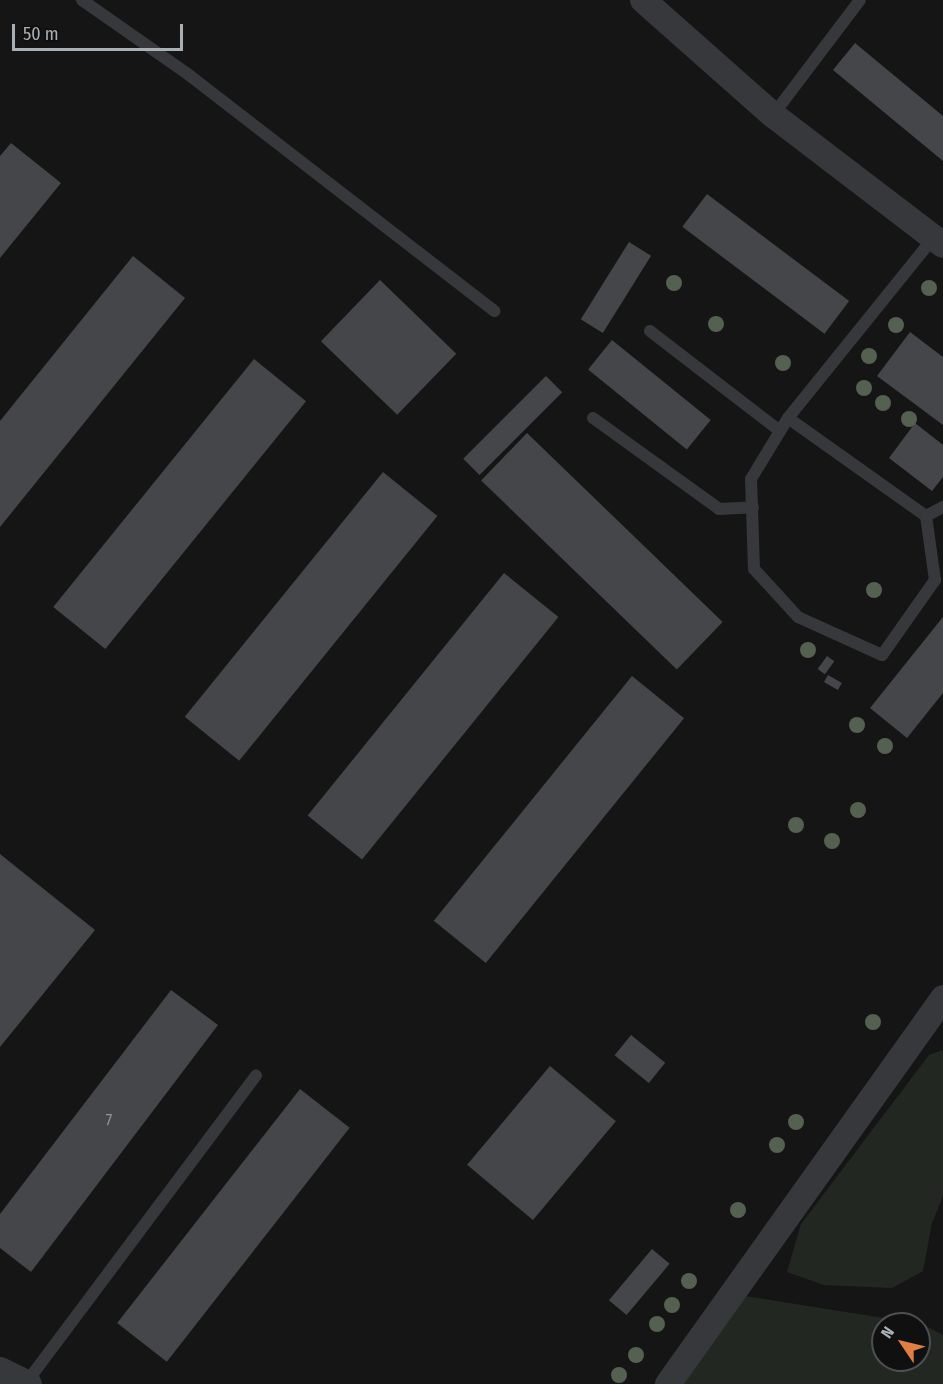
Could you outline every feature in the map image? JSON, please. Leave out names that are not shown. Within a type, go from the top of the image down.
[{"type":"street","points":[[643,0],[773,115],[940,237]]},
{"type":"street","points":[[668,1384],[943,998]]},
{"type":"street","points":[[0,1370],[27,1383]]},
{"type":"lane","points":[[82,0],[189,75],[494,311]]},
{"type":"lane","points":[[773,115],[860,0]]},
{"type":"lane","points":[[788,418],[926,516],[935,580],[882,655],[798,617],[754,569],[751,479],[788,418],[940,237]]},
{"type":"lane","points":[[650,331],[780,431]]},
{"type":"lane","points":[[592,418],[719,509],[753,507]]},
{"type":"lane","points":[[926,516],[943,507]]},
{"type":"lane","points":[[27,1383],[256,1075]]},
{"type":"shaded area","points":[[943,1050],[943,1196],[932,1223],[923,1271],[892,1288],[824,1285],[787,1272],[801,1224],[929,1055]]},
{"type":"shaded area","points":[[732,1294],[871,1316],[871,1372],[931,1372],[931,1329],[943,1335],[943,1384],[668,1384]]},
{"type":"building","points":[[855,43],[943,116],[943,161],[833,70]]},
{"type":"building","points":[[11,143],[61,183],[0,258],[0,156]]},
{"type":"building","points":[[707,194],[849,301],[824,334],[682,227]]},
{"type":"building","points":[[629,242],[651,256],[603,333],[581,319]]},
{"type":"building","points":[[133,256],[185,298],[0,527],[0,421]]},
{"type":"building","points":[[380,280],[456,354],[397,415],[321,341]]},
{"type":"building","points":[[910,332],[943,357],[943,425],[877,376]]},
{"type":"building","points":[[612,340],[711,420],[687,449],[588,370]]},
{"type":"building","points":[[254,359],[306,401],[105,649],[53,607]]},
{"type":"building","points":[[546,376],[562,392],[480,475],[463,459]]},
{"type":"building","points":[[915,423],[943,445],[943,477],[932,491],[889,458]]},
{"type":"building","points":[[527,433],[723,622],[677,669],[481,480]]},
{"type":"building","points":[[383,472],[437,516],[239,761],[185,717]]},
{"type":"building","points":[[504,573],[558,617],[362,860],[308,815]]},
{"type":"building","points":[[943,617],[943,693],[907,738],[870,708]]},
{"type":"building","points":[[827,656],[834,661],[825,674],[818,669]]},
{"type":"building","points":[[828,675],[842,683],[838,690],[824,682]]},
{"type":"building","points":[[632,676],[684,718],[486,963],[434,921]]},
{"type":"building","points":[[0,854],[95,930],[0,1047]]},
{"type":"building","points":[[171,990],[218,1025],[31,1272],[0,1248],[0,1214]]},
{"type":"building","points":[[631,1035],[665,1063],[649,1083],[615,1055]]},
{"type":"building","points":[[550,1066],[616,1121],[533,1220],[467,1165]]},
{"type":"building","points":[[300,1089],[350,1128],[167,1362],[117,1323]]},
{"type":"building","points":[[652,1249],[670,1264],[627,1315],[609,1300]]}]
